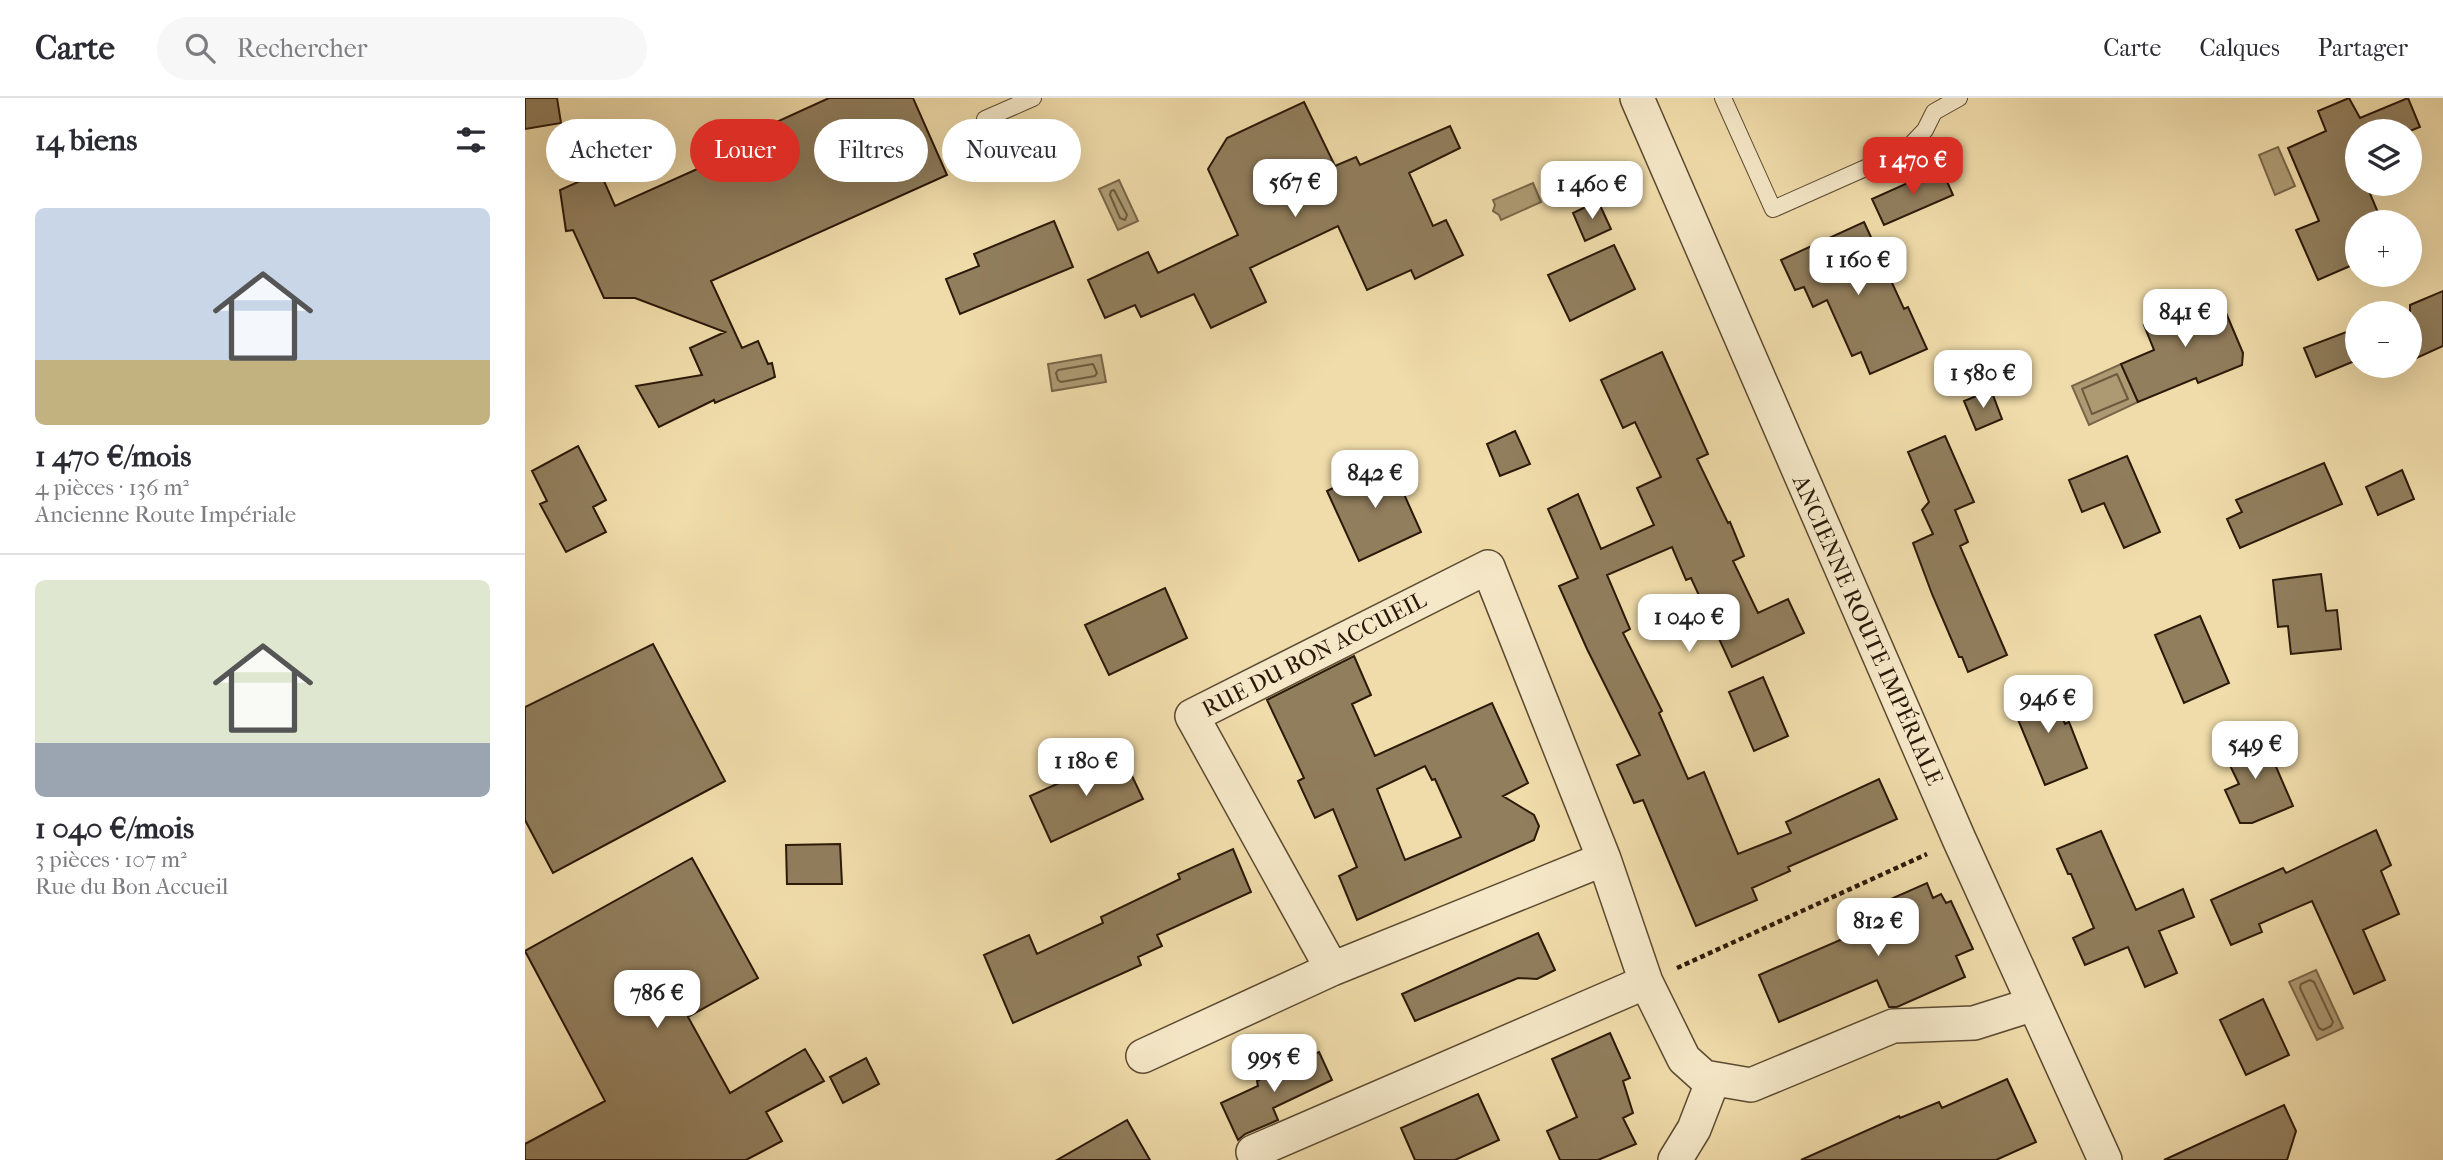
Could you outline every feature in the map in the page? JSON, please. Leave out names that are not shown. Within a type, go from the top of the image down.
[{"type":"street","name":"ANCIENNE ROUTE IMPÉRIALE","points":[[1637,98],[1959,839],[2105,1160]]},
{"type":"street","name":"RUE DU BON ACCUEIL","points":[[1332,969],[1192,716],[1488,567],[1604,859],[1646,982],[1684,1059],[1705,1077],[1751,1086],[1893,1026],[1974,1023],[2035,1004]]},
{"type":"street","points":[[1143,1056],[1332,969],[1604,859]]},
{"type":"street","points":[[1253,1152],[1646,982]]},
{"type":"street","points":[[1675,1160],[1694,1129],[1713,1080]]},
{"type":"lane","points":[[985,119],[1033,98]]},
{"type":"lane","points":[[1723,98],[1773,209],[1906,150],[1918,139],[1938,102],[1959,98]]},
{"type":"path","points":[[1646,982],[1959,839]]},
{"type":"water","points":[[2278,147],[2295,186],[2275,195],[2259,155]]},
{"type":"water","points":[[1119,180],[1138,221],[1118,230],[1099,189]]},
{"type":"water","points":[[1533,183],[1541,202],[1501,220],[1493,211],[1493,200]]},
{"type":"water","points":[[1101,355],[1106,382],[1052,391],[1048,364]]},
{"type":"water","points":[[2121,364],[2138,402],[2089,425],[2072,386]]},
{"type":"water","points":[[2316,970],[2343,1028],[2317,1040],[2289,982]]},
{"type":"building","points":[[525,98],[557,98],[560,119],[546,119],[546,126],[525,129]]},
{"type":"building","points":[[829,98],[913,98],[922,119],[814,119],[814,182],[928,182],[928,132],[942,164],[942,177],[711,281],[742,348],[758,341],[768,364],[772,363],[775,377],[715,403],[714,400],[659,427],[636,386],[702,375],[690,348],[725,332],[635,298],[604,298],[573,230],[566,231],[560,190],[578,182],[604,182],[615,206],[668,182],[676,182],[676,179],[690,172],[690,182],[800,182],[800,119],[783,119]]},
{"type":"building","points":[[2349,98],[2360,118],[2408,98],[2417,119],[2345,119],[2345,196],[2371,196],[2377,210],[2345,210],[2345,268],[2318,280],[2296,230],[2319,221],[2288,148],[2326,131],[2318,111]]},
{"type":"building","points":[[1304,102],[1335,166],[1356,157],[1360,165],[1450,126],[1460,148],[1409,173],[1433,226],[1446,220],[1463,255],[1415,279],[1411,270],[1367,290],[1338,226],[1250,268],[1266,302],[1211,328],[1194,294],[1141,317],[1135,305],[1105,318],[1088,280],[1148,252],[1158,273],[1238,235],[1208,169],[1227,138]]},
{"type":"building","points":[[1941,168],[1953,195],[1884,225],[1872,199]]},
{"type":"building","points":[[1598,201],[1611,229],[1585,241],[1573,213]]},
{"type":"building","points":[[1054,221],[1073,267],[960,314],[946,279],[979,266],[974,254]]},
{"type":"building","points":[[1864,222],[1904,309],[1908,307],[1927,349],[1870,374],[1861,352],[1852,356],[1827,300],[1813,307],[1804,287],[1795,290],[1781,260]]},
{"type":"building","points":[[1614,245],[1635,289],[1570,321],[1548,275]]},
{"type":"building","points":[[2443,291],[2443,346],[2422,356],[2422,301],[2419,301]]},
{"type":"building","points":[[2218,294],[2243,353],[2242,365],[2198,383],[2196,378],[2138,402],[2121,364],[2154,350],[2144,325]]},
{"type":"building","points":[[2345,333],[2345,365],[2316,377],[2304,348]]},
{"type":"building","points":[[1662,352],[1708,454],[1697,459],[1728,523],[1730,522],[1744,556],[1733,561],[1758,613],[1788,599],[1804,633],[1732,667],[1691,578],[1686,580],[1672,547],[1607,575],[1630,629],[1623,633],[1662,711],[1659,713],[1688,779],[1704,772],[1738,854],[1791,833],[1786,822],[1879,779],[1897,819],[1788,867],[1790,871],[1752,888],[1757,900],[1696,926],[1643,800],[1634,803],[1617,765],[1640,755],[1559,586],[1578,578],[1548,509],[1578,494],[1601,549],[1654,525],[1637,488],[1661,477],[1635,422],[1623,428],[1601,380]]},
{"type":"building","points":[[1991,390],[2002,419],[1976,430],[1964,401]]},
{"type":"building","points":[[1515,431],[1530,464],[1500,476],[1487,444]]},
{"type":"building","points":[[1945,436],[1974,502],[1955,510],[1968,542],[1960,546],[2007,655],[1968,672],[1932,594],[1913,543],[1933,534],[1922,510],[1929,502],[1908,452]]},
{"type":"building","points":[[578,446],[606,500],[593,507],[606,532],[566,552],[540,504],[547,501],[532,471]]},
{"type":"building","points":[[2127,456],[2160,532],[2124,548],[2104,503],[2082,512],[2069,480]]},
{"type":"building","points":[[1394,458],[1409,489],[1403,492],[1421,532],[1359,561],[1327,491]]},
{"type":"building","points":[[2324,463],[2342,504],[2240,548],[2227,519],[2242,512],[2236,500]]},
{"type":"building","points":[[2402,470],[2414,499],[2378,515],[2366,487]]},
{"type":"building","points":[[2321,574],[2326,611],[2337,610],[2341,649],[2291,654],[2288,626],[2278,627],[2273,580]]},
{"type":"building","points":[[1165,588],[1187,638],[1109,675],[1085,625]]},
{"type":"building","points":[[2200,616],[2229,683],[2184,703],[2155,635]]},
{"type":"building","points":[[653,644],[725,781],[553,873],[525,820],[525,707]]},
{"type":"building","points":[[1354,656],[1371,695],[1352,704],[1375,756],[1492,703],[1528,783],[1503,796],[1534,815],[1539,826],[1534,840],[1357,920],[1339,876],[1357,867],[1333,809],[1315,818],[1298,781],[1304,778],[1267,700]],"holes":[[[1425,766],[1432,780],[1435,779],[1461,837],[1405,860],[1377,789]]]},
{"type":"building","points":[[1763,677],[1788,736],[1754,751],[1729,692]]},
{"type":"building","points":[[2047,683],[2065,724],[2069,722],[2087,768],[2045,785],[2010,700]]},
{"type":"building","points":[[2261,732],[2293,806],[2252,823],[2240,823],[2225,790],[2239,784],[2222,749]]},
{"type":"building","points":[[1122,755],[1143,799],[1051,842],[1030,796]]},
{"type":"building","points":[[2376,830],[2391,865],[2381,871],[2399,914],[2363,930],[2385,980],[2354,994],[2312,901],[2259,924],[2262,932],[2231,945],[2211,900],[2283,868],[2286,873]]},
{"type":"building","points":[[2101,831],[2136,910],[2183,889],[2194,917],[2159,931],[2177,973],[2145,987],[2128,947],[2085,965],[2073,938],[2094,928],[2057,849]]},
{"type":"building","points":[[840,844],[842,884],[787,884],[786,845]]},
{"type":"building","points":[[1233,849],[1251,892],[1157,935],[1162,946],[1138,957],[1141,965],[1013,1023],[984,955],[1029,935],[1037,954],[1103,923],[1101,917],[1180,879],[1178,874]]},
{"type":"building","points":[[692,858],[758,978],[688,1017],[730,1093],[805,1049],[824,1081],[766,1112],[782,1141],[746,1160],[525,1160],[525,1144],[605,1101],[525,951]]},
{"type":"building","points":[[1927,883],[1933,898],[1941,894],[1946,903],[1951,901],[1973,949],[1956,956],[1965,977],[1897,1007],[1889,1007],[1877,980],[1779,1022],[1759,975],[1882,922],[1875,906]]},
{"type":"building","points":[[1538,933],[1555,970],[1537,979],[1518,978],[1415,1021],[1402,994]]},
{"type":"building","points":[[2263,999],[2289,1055],[2246,1075],[2220,1020]]},
{"type":"building","points":[[1610,1033],[1630,1078],[1623,1081],[1633,1113],[1623,1118],[1636,1144],[1598,1160],[1560,1160],[1547,1131],[1577,1117],[1552,1059]]},
{"type":"building","points":[[1319,1052],[1332,1080],[1273,1108],[1278,1120],[1245,1134],[1238,1140],[1221,1103],[1258,1086],[1257,1081]]},
{"type":"building","points":[[866,1058],[879,1084],[843,1103],[830,1077]]},
{"type":"building","points":[[2007,1079],[2036,1142],[1996,1160],[1801,1160],[1899,1116],[1900,1118],[1939,1102],[1942,1108]]},
{"type":"building","points":[[1478,1094],[1499,1140],[1455,1160],[1415,1160],[1401,1128]]},
{"type":"building","points":[[2284,1105],[2296,1131],[2287,1160],[2164,1160]]},
{"type":"building","points":[[1127,1120],[1150,1160],[1057,1160]]}]
